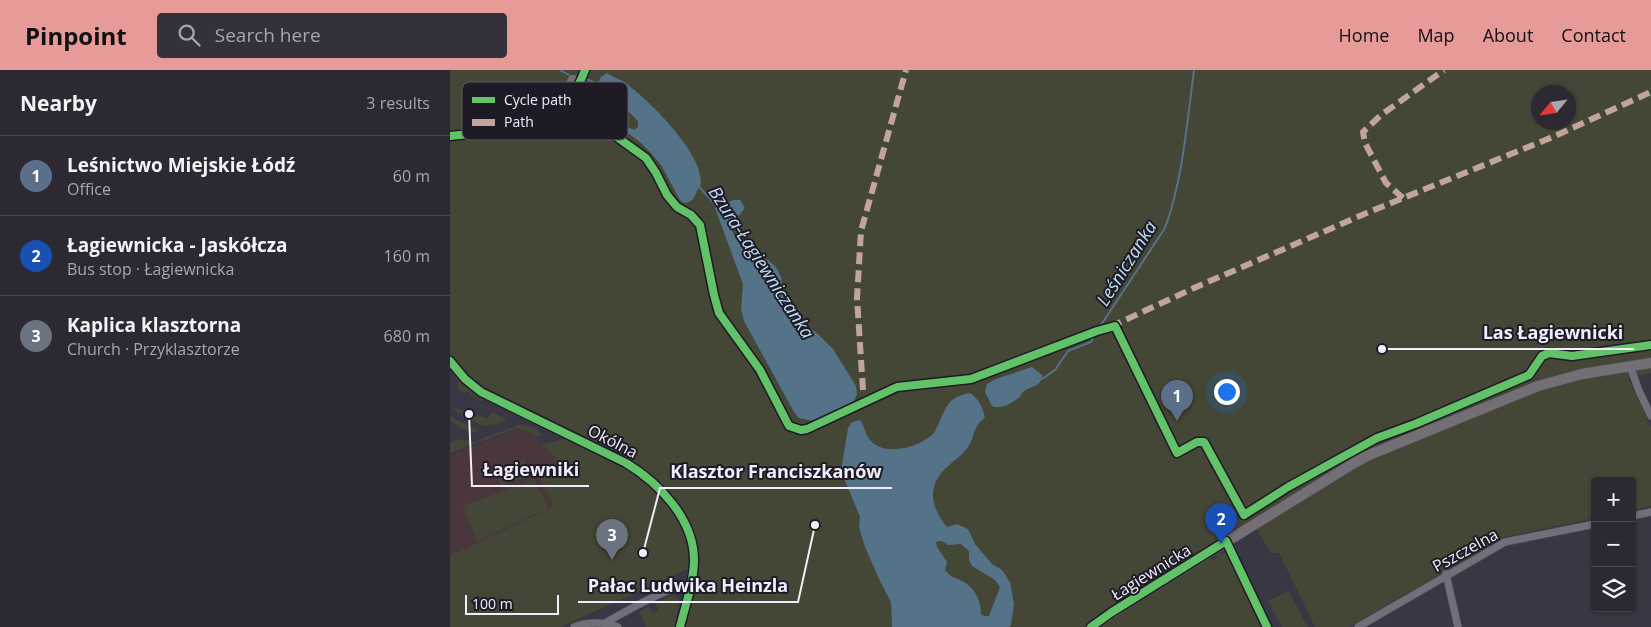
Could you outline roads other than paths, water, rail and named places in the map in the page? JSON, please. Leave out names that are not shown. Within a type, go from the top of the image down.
[{"type":"street","points":[[572,82],[578,70]]},
{"type":"street","points":[[579,82],[584,70]]},
{"type":"street","points":[[450,135],[462,131]]},
{"type":"street","name":"Okólna","points":[[450,361],[465,379],[481,392],[618,458],[638,470],[652,482],[672,505],[689,534],[694,558],[691,582],[680,627]]},
{"type":"street","name":"Łagiewnicka","points":[[1091,627],[1226,541],[1354,463],[1385,448],[1531,388],[1582,374],[1651,363]]},
{"type":"street","points":[[1630,366],[1651,416]]},
{"type":"street","points":[[1636,515],[1651,512]]},
{"type":"street","name":"Pszczelna","points":[[1358,627],[1446,574],[1505,542],[1591,525]]},
{"type":"street","points":[[1226,541],[1267,627]]},
{"type":"street","points":[[1446,574],[1458,627]]},
{"type":"street","points":[[605,623],[635,606],[673,588],[691,582]]},
{"type":"street","points":[[574,627],[605,623],[618,627]]},
{"type":"water","points":[[607,73],[624,82],[598,82],[601,77]]},
{"type":"water","points":[[628,85],[646,100],[671,126],[692,155],[701,181],[691,201],[684,203],[680,200],[661,165],[640,142],[628,133],[628,127],[634,130],[638,127],[638,121],[628,112]]},
{"type":"water","points":[[733,200],[740,200],[745,208],[730,227],[742,249],[768,260],[776,267],[781,277],[783,295],[799,310],[806,325],[833,349],[856,386],[857,394],[854,401],[846,408],[813,421],[799,418],[744,321],[741,310],[743,284],[715,208]]},
{"type":"water","points":[[1032,367],[1042,375],[1039,383],[1025,390],[1020,397],[1007,405],[1000,407],[992,406],[985,392],[987,384]]},
{"type":"water","points":[[970,393],[976,398],[985,417],[977,426],[968,447],[938,478],[934,485],[933,500],[938,514],[947,527],[957,524],[968,529],[975,544],[992,564],[1002,570],[1010,582],[1014,604],[1011,625],[1009,627],[892,627],[891,602],[865,547],[859,527],[860,517],[841,471],[848,428],[852,422],[860,420],[869,439],[877,446],[894,449],[912,446],[934,433],[944,411],[950,403]],"holes":[[[936,542],[944,542],[948,545],[961,544],[969,551],[969,560],[972,566],[995,580],[1000,587],[989,616],[981,614],[980,604],[974,591],[945,570],[947,562],[937,547]]]},
{"type":"waterway","name":"Bzura-Łagiewniczanka","points":[[560,70],[569,75]]},
{"type":"waterway","name":"Leśniczanka","points":[[1042,379],[1055,370],[1068,351],[1091,342],[1165,228],[1180,170],[1194,70]]},
{"type":"waterway","name":"Bzura-Łagiewniczanka","points":[[586,79],[593,82]]},
{"type":"waterway","name":"Bzura-Łagiewniczanka","points":[[698,185],[717,208]]},
{"type":"place","name":"Las Łagiewnicki","points":[[1382,349]]},
{"type":"place","name":"Łagiewniki","points":[[469,414]]},
{"type":"place","name":"Leśnictwo Miejskie Łódź","points":[[1177,421]]},
{"type":"place","name":"Pałac Ludwika Heinzla","points":[[815,525]]},
{"type":"place","name":"Łagiewnicka - Jaskółcza","points":[[1221,544]]},
{"type":"place","name":"Klasztor Franciszkanów","points":[[643,553]]},
{"type":"place","name":"Kaplica klasztorna","points":[[612,560]]}]
